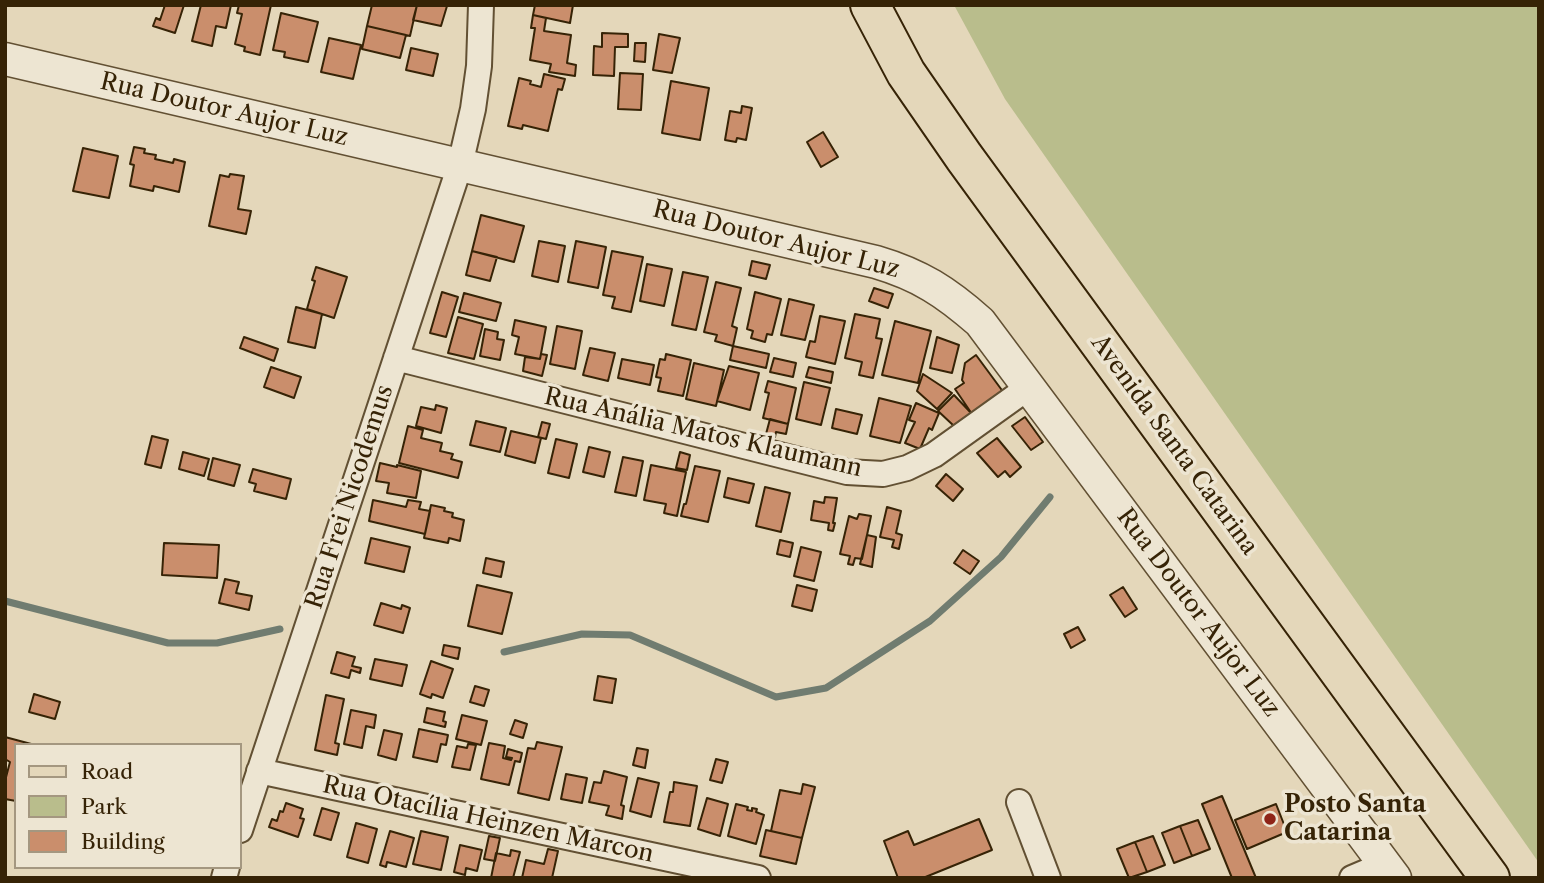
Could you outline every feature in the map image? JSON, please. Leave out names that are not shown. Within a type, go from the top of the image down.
[{"type":"main road","name":"Avenida Santa Catarina","points":[[870,5],[906,73],[964,157],[1490,878]]},
{"type":"street","name":"Rua Frei Nicodemus","points":[[242,824],[460,165],[473,109],[481,5]]},
{"type":"street","name":"Rua Doutor Aujor Luz","points":[[5,59],[876,262],[932,284],[957,301],[980,322],[1390,871]]},
{"type":"street","name":"Rua Anália Matos Klaumann","points":[[396,358],[847,472],[883,474],[907,468],[933,455],[1029,387]]},
{"type":"street","name":"Rua Otacília Heinzen Marcon","points":[[259,771],[758,878]]},
{"type":"street","points":[[1019,802],[1048,878]]},
{"type":"street","points":[[1352,878],[1390,871]]},
{"type":"green space","points":[[954,5],[1539,5],[1539,863],[1005,99]]},
{"type":"building","points":[[165,5],[184,5],[175,33],[153,26],[156,18],[160,20]]},
{"type":"building","points":[[201,5],[231,5],[226,28],[216,26],[212,46],[192,41]]},
{"type":"building","points":[[239,5],[271,5],[260,55],[244,51],[245,47],[235,44],[242,14],[237,13]]},
{"type":"building","points":[[372,5],[417,5],[410,36],[367,26]]},
{"type":"building","points":[[417,5],[447,6],[441,26],[413,20]]},
{"type":"building","points":[[535,5],[573,5],[570,23],[533,15]]},
{"type":"building","points":[[281,13],[318,22],[308,62],[284,57],[285,52],[273,50]]},
{"type":"building","points":[[533,15],[546,18],[544,31],[571,35],[567,63],[576,65],[575,76],[549,72],[551,64],[530,60],[535,28],[531,28]]},
{"type":"building","points":[[367,26],[406,35],[400,58],[362,49]]},
{"type":"building","points":[[602,33],[628,34],[628,47],[615,47],[614,76],[593,75],[594,46],[602,47]]},
{"type":"building","points":[[659,34],[680,38],[672,73],[653,70]]},
{"type":"building","points":[[329,38],[361,45],[353,79],[321,72]]},
{"type":"building","points":[[635,43],[646,43],[645,62],[634,61]]},
{"type":"building","points":[[411,48],[438,54],[433,76],[406,70]]},
{"type":"building","points":[[620,73],[643,74],[641,110],[618,109]]},
{"type":"building","points":[[544,74],[565,79],[562,90],[558,89],[548,131],[523,125],[522,129],[508,126],[519,78],[541,87]]},
{"type":"building","points":[[671,81],[709,88],[700,140],[662,133]]},
{"type":"building","points":[[742,106],[752,108],[746,140],[725,140],[730,111],[741,113]]},
{"type":"building","points":[[823,132],[838,157],[821,167],[807,142]]},
{"type":"building","points":[[134,147],[145,149],[144,153],[156,155],[155,159],[173,163],[174,159],[185,162],[179,192],[154,186],[153,191],[130,186],[134,165],[130,164]]},
{"type":"building","points":[[83,148],[118,156],[109,198],[73,191]]},
{"type":"building","points":[[230,174],[244,176],[238,209],[251,211],[246,234],[209,226],[220,175],[229,177]]},
{"type":"building","points":[[481,215],[524,226],[514,262],[472,251]]},
{"type":"building","points":[[539,241],[565,246],[558,282],[532,276]]},
{"type":"building","points":[[576,241],[606,247],[598,288],[568,282]]},
{"type":"building","points":[[472,251],[497,257],[490,281],[466,275]]},
{"type":"building","points":[[612,251],[643,257],[631,312],[612,308],[615,297],[603,295]]},
{"type":"building","points":[[752,261],[770,265],[766,279],[749,275]]},
{"type":"building","points":[[647,264],[672,269],[664,306],[640,301]]},
{"type":"building","points":[[316,267],[347,277],[334,318],[307,309]]},
{"type":"building","points":[[683,272],[708,277],[696,330],[672,325]]},
{"type":"building","points":[[716,282],[741,288],[732,326],[737,328],[733,346],[715,341],[717,335],[704,332]]},
{"type":"building","points":[[874,288],[893,294],[888,308],[869,301]]},
{"type":"building","points":[[442,292],[458,297],[446,337],[430,333]]},
{"type":"building","points":[[755,292],[781,299],[772,335],[767,334],[765,342],[751,338],[753,331],[747,329]]},
{"type":"building","points":[[464,293],[501,303],[496,321],[459,312]]},
{"type":"building","points":[[789,299],[814,305],[805,340],[781,335]]},
{"type":"building","points":[[296,307],[322,314],[315,348],[288,342]]},
{"type":"building","points":[[855,314],[880,319],[876,338],[882,339],[873,378],[859,375],[862,362],[845,358]]},
{"type":"building","points":[[820,316],[845,321],[835,364],[806,357],[810,341],[815,342]]},
{"type":"building","points":[[458,317],[483,324],[474,359],[448,353]]},
{"type":"building","points":[[515,320],[546,327],[540,359],[515,354],[519,337],[512,335]]},
{"type":"building","points":[[895,321],[931,331],[918,383],[882,375]]},
{"type":"building","points":[[557,326],[582,331],[575,369],[550,364]]},
{"type":"building","points":[[485,329],[498,332],[497,339],[504,340],[500,360],[480,356]]},
{"type":"building","points":[[244,337],[278,349],[274,361],[240,348]]},
{"type":"building","points":[[937,337],[959,345],[952,373],[930,368]]},
{"type":"building","points":[[733,346],[769,354],[766,368],[730,360]]},
{"type":"building","points":[[590,348],[615,353],[608,381],[583,375]]},
{"type":"building","points":[[541,354],[547,355],[542,376],[523,371],[525,357],[540,359]]},
{"type":"building","points":[[666,354],[691,360],[683,396],[658,391],[661,378],[656,377],[660,359],[665,360]]},
{"type":"building","points":[[976,355],[1004,393],[972,414],[955,389],[964,383],[962,380],[965,363]]},
{"type":"building","points":[[774,358],[796,363],[793,377],[770,372]]},
{"type":"building","points":[[622,359],[654,365],[650,385],[618,378]]},
{"type":"building","points":[[694,363],[724,370],[716,406],[686,399]]},
{"type":"building","points":[[729,366],[759,373],[750,410],[717,401]]},
{"type":"building","points":[[271,367],[301,377],[294,398],[264,387]]},
{"type":"building","points":[[809,367],[833,372],[831,383],[806,377]]},
{"type":"building","points":[[923,374],[952,393],[937,409],[917,391]]},
{"type":"building","points":[[768,381],[796,388],[788,424],[763,418],[769,393],[765,392]]},
{"type":"building","points":[[804,382],[830,388],[821,425],[796,419]]},
{"type":"building","points":[[954,395],[972,414],[954,426],[938,411]]},
{"type":"building","points":[[879,398],[911,406],[900,443],[870,436]]},
{"type":"building","points":[[916,403],[939,413],[920,449],[905,443],[915,422],[909,420]]},
{"type":"building","points":[[436,405],[447,408],[441,433],[416,426],[421,407],[435,410]]},
{"type":"building","points":[[836,409],[862,415],[857,434],[832,428]]},
{"type":"building","points":[[1025,417],[1043,442],[1031,450],[1012,426]]},
{"type":"building","points":[[770,419],[788,424],[786,434],[776,432],[775,437],[766,434]]},
{"type":"building","points":[[476,421],[506,428],[500,452],[470,445]]},
{"type":"building","points":[[542,422],[550,424],[546,439],[538,437]]},
{"type":"building","points":[[408,426],[423,430],[421,438],[442,443],[440,451],[453,454],[451,459],[462,462],[458,478],[399,463]]},
{"type":"building","points":[[511,431],[541,438],[535,463],[505,455]]},
{"type":"building","points":[[152,436],[168,440],[161,468],[145,464]]},
{"type":"building","points":[[997,438],[1021,467],[1010,477],[1005,471],[998,477],[977,453]]},
{"type":"building","points":[[556,439],[577,444],[569,478],[548,473]]},
{"type":"building","points":[[589,447],[610,452],[604,477],[583,472]]},
{"type":"building","points":[[183,452],[209,459],[204,476],[179,469]]},
{"type":"building","points":[[680,452],[690,455],[687,470],[676,468]]},
{"type":"building","points":[[623,457],[643,461],[636,496],[615,492]]},
{"type":"building","points":[[213,458],[240,465],[234,486],[208,479]]},
{"type":"building","points":[[380,463],[421,471],[416,498],[387,493],[389,483],[376,481]]},
{"type":"building","points":[[651,465],[686,472],[677,516],[664,513],[666,504],[644,500]]},
{"type":"building","points":[[695,466],[720,471],[708,522],[681,516]]},
{"type":"building","points":[[253,469],[291,479],[286,499],[254,491],[256,484],[249,482]]},
{"type":"building","points":[[946,474],[963,489],[953,501],[936,486]]},
{"type":"building","points":[[728,478],[754,484],[749,503],[724,497]]},
{"type":"building","points":[[765,487],[790,493],[781,532],[756,526]]},
{"type":"building","points":[[825,497],[837,498],[833,531],[828,530],[829,523],[811,520],[814,501],[824,503]]},
{"type":"building","points":[[373,500],[406,507],[408,500],[421,502],[419,509],[430,511],[425,534],[369,521]]},
{"type":"building","points":[[431,505],[445,508],[444,511],[453,513],[452,517],[464,520],[460,541],[449,538],[448,543],[424,538]]},
{"type":"building","points":[[887,507],[901,511],[896,533],[902,535],[899,549],[892,547],[894,540],[880,537]]},
{"type":"building","points":[[859,514],[871,516],[862,559],[855,558],[853,565],[848,564],[850,556],[840,554],[849,516],[857,519]]},
{"type":"building","points":[[867,535],[876,537],[872,567],[860,564]]},
{"type":"building","points":[[371,538],[410,547],[404,572],[365,563]]},
{"type":"building","points":[[780,540],[793,543],[790,557],[777,554]]},
{"type":"building","points":[[164,543],[219,545],[217,578],[162,575]]},
{"type":"building","points":[[801,547],[821,552],[814,581],[794,576]]},
{"type":"building","points":[[963,550],[979,561],[970,574],[954,563]]},
{"type":"building","points":[[486,558],[504,562],[501,577],[483,573]]},
{"type":"building","points":[[225,579],[239,582],[236,593],[252,596],[249,610],[219,603]]},
{"type":"building","points":[[477,585],[512,593],[502,634],[468,626]]},
{"type":"building","points":[[797,585],[817,590],[812,611],[792,606]]},
{"type":"building","points":[[1123,587],[1137,609],[1125,617],[1110,595]]},
{"type":"building","points":[[381,603],[401,609],[402,605],[410,608],[403,633],[374,625]]},
{"type":"building","points":[[1078,627],[1085,640],[1071,648],[1064,634]]},
{"type":"building","points":[[444,645],[460,648],[458,659],[442,655]]},
{"type":"building","points":[[337,652],[355,657],[352,666],[361,668],[360,673],[351,670],[349,678],[331,673]]},
{"type":"building","points":[[375,659],[407,665],[402,686],[370,679]]},
{"type":"building","points":[[431,661],[453,669],[443,698],[420,694]]},
{"type":"building","points":[[598,676],[616,679],[612,703],[594,700]]},
{"type":"building","points":[[475,686],[489,690],[484,706],[470,702]]},
{"type":"building","points":[[34,694],[60,702],[55,719],[29,712]]},
{"type":"building","points":[[326,695],[344,699],[335,743],[339,744],[337,755],[315,750]]},
{"type":"building","points":[[427,708],[445,712],[445,727],[424,722]]},
{"type":"building","points":[[351,710],[376,715],[374,728],[366,726],[362,748],[344,744]]},
{"type":"building","points":[[462,715],[487,721],[481,745],[456,739]]},
{"type":"building","points":[[515,720],[527,724],[523,738],[510,734]]},
{"type":"building","points":[[419,729],[448,735],[446,745],[441,744],[437,762],[413,757]]},
{"type":"building","points":[[384,730],[402,734],[396,760],[378,755]]},
{"type":"building","points":[[5,737],[28,743],[14,743],[14,801],[5,799],[5,781],[10,762],[5,759]]},
{"type":"building","points":[[537,742],[562,747],[549,800],[518,793],[528,748],[535,749]]},
{"type":"building","points":[[489,743],[505,746],[503,758],[511,760],[512,758],[506,757],[508,749],[522,753],[520,762],[515,761],[509,785],[481,779]]},
{"type":"building","points":[[468,744],[476,745],[470,770],[452,767],[457,746],[467,748]]},
{"type":"building","points":[[637,748],[648,750],[645,768],[633,765]]},
{"type":"building","points":[[716,759],[728,762],[722,783],[710,780]]},
{"type":"building","points":[[604,771],[627,777],[621,805],[624,806],[622,819],[606,815],[609,806],[589,802],[594,782],[601,783]]},
{"type":"building","points":[[566,774],[587,778],[582,803],[561,799]]},
{"type":"building","points":[[638,778],[659,783],[651,817],[630,811]]},
{"type":"building","points":[[674,782],[697,786],[690,826],[664,822]]},
{"type":"building","points":[[803,784],[815,787],[802,838],[771,831],[780,790],[801,794]]},
{"type":"building","points":[[1222,796],[1256,878],[1232,878],[1202,804]]},
{"type":"building","points":[[707,798],[728,804],[720,836],[698,829]]},
{"type":"building","points":[[286,803],[303,809],[300,818],[304,819],[298,837],[269,827],[272,819],[277,821]]},
{"type":"building","points":[[736,804],[748,807],[747,810],[757,809],[756,812],[764,815],[756,844],[728,836]]},
{"type":"building","points":[[1276,804],[1287,832],[1247,849],[1235,820]]},
{"type":"building","points":[[322,808],[339,813],[331,840],[314,835]]},
{"type":"building","points":[[979,819],[992,850],[923,878],[898,878],[884,841],[908,831],[914,845]]},
{"type":"building","points":[[1198,820],[1210,849],[1192,856],[1180,826]]},
{"type":"building","points":[[356,823],[377,829],[368,863],[347,857]]},
{"type":"building","points":[[1180,826],[1192,856],[1174,863],[1162,833]]},
{"type":"building","points":[[766,830],[802,838],[796,864],[760,856]]},
{"type":"building","points":[[390,831],[414,838],[406,867],[387,862],[386,867],[380,865]]},
{"type":"building","points":[[421,831],[448,837],[441,870],[413,864]]},
{"type":"building","points":[[489,836],[500,838],[495,861],[484,859]]},
{"type":"building","points":[[1153,836],[1165,865],[1147,872],[1135,842]]},
{"type":"building","points":[[1135,842],[1147,872],[1129,878],[1117,849]]},
{"type":"building","points":[[460,845],[482,850],[477,871],[466,868],[465,875],[454,872]]},
{"type":"building","points":[[548,849],[558,851],[552,878],[522,878],[526,860],[544,864]]},
{"type":"building","points":[[511,850],[520,852],[513,878],[491,878],[496,853],[510,856]]},
{"type":"waterway","points":[[504,652],[582,634],[630,635],[776,697],[826,688],[930,621],[1001,557],[1050,497]]},
{"type":"waterway","points":[[5,601],[168,643],[217,643],[280,629]]},
{"type":"place","name":"Posto Santa Catarina","points":[[1270,819]]}]
